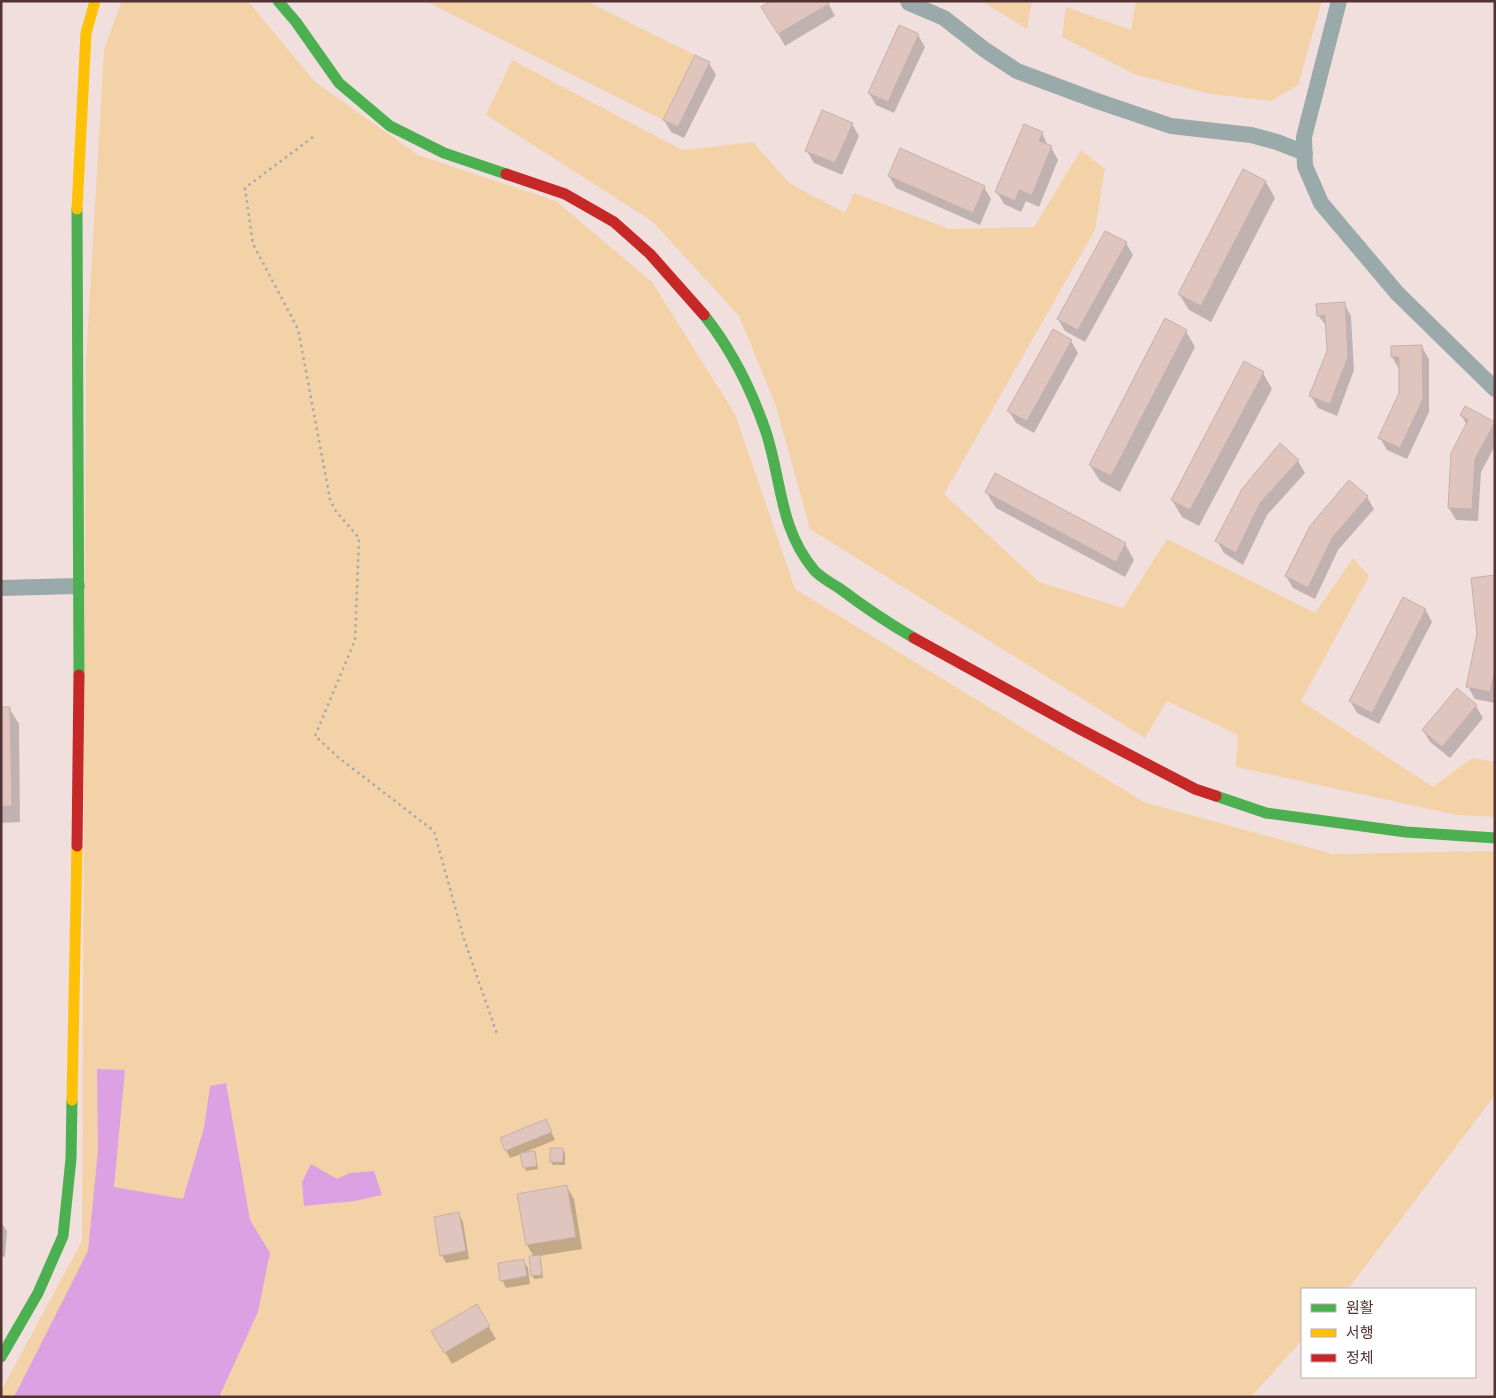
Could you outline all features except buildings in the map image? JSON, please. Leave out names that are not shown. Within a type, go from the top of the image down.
[{"type":"street","points":[[1,1357],[38,1293],[63,1236],[71,1159],[79,720],[76,225],[86,33],[95,1]]},
{"type":"street","points":[[278,1],[296,22],[339,83],[390,126],[444,152],[565,194],[614,222],[650,254],[695,303],[721,336],[749,390],[766,433],[782,504],[792,536],[815,571],[884,622],[1074,726],[1195,789],[1266,812],[1406,832],[1495,838]]},
{"type":"street","points":[[1339,1],[1304,137],[1305,166],[1321,203],[1397,293],[1495,389]]},
{"type":"street","points":[[906,2],[944,18],[985,50],[1017,71],[1171,126],[1251,135],[1277,142],[1304,153]]},
{"type":"street","points":[[1,588],[77,586]]},
{"type":"path","points":[[313,137],[245,188],[253,244],[298,329],[330,499],[335,510],[359,538],[354,640],[315,736],[339,758],[434,831],[464,939],[497,1034]]},
{"type":"shaded area","points":[[122,1],[248,1],[315,82],[418,155],[556,201],[652,282],[735,414],[795,589],[1144,802],[1332,854],[1495,851],[1495,1095],[1349,1288],[1301,1288],[1301,1341],[1251,1397],[1,1397],[1,1391],[82,1241],[86,362],[104,49]]},
{"type":"shaded area","points":[[425,1],[586,1],[695,55],[663,120]]},
{"type":"shaded area","points":[[981,1],[1032,1],[1027,29]]},
{"type":"shaded area","points":[[1136,1],[1322,1],[1298,85],[1271,101],[1211,94],[1136,75],[1062,37],[1066,7],[1131,30]]},
{"type":"shaded area","points":[[512,60],[682,150],[753,142],[789,183],[845,213],[854,193],[949,229],[1034,227],[1081,150],[1105,169],[1095,230],[944,494],[1039,582],[1123,608],[1167,539],[1315,613],[1353,558],[1369,576],[1301,701],[1433,787],[1472,758],[1495,762],[1495,817],[1457,815],[1236,767],[1238,735],[1167,701],[1145,738],[810,529],[776,406],[739,316],[652,221],[486,115]]},
{"type":"shaded area","points":[[97,1069],[125,1070],[114,1187],[183,1199],[204,1128],[210,1086],[226,1083],[250,1220],[270,1253],[258,1312],[219,1397],[14,1397],[88,1251],[98,1150]]},
{"type":"shaded area","points":[[311,1164],[337,1179],[350,1173],[374,1171],[382,1195],[355,1201],[304,1206],[302,1182]]},
{"type":"traffic: fast","points":[[278,1],[296,22],[339,83],[390,126],[444,153],[506,174]]},
{"type":"traffic: fast","points":[[77,209],[79,675]]},
{"type":"traffic: fast","points":[[704,315],[732,356],[754,401],[766,432],[788,521],[794,538],[803,554],[814,570],[822,577],[914,638]]},
{"type":"traffic: fast","points":[[1216,796],[1266,813],[1406,832],[1495,838]]},
{"type":"traffic: fast","points":[[1,1357],[38,1293],[63,1236],[71,1159],[72,1100]]},
{"type":"traffic: slow","points":[[77,209],[86,33],[95,1]]},
{"type":"traffic: slow","points":[[72,1100],[77,846]]},
{"type":"traffic: jam","points":[[506,174],[565,194],[614,222],[650,254],[704,315]]},
{"type":"traffic: jam","points":[[914,638],[1074,726],[1195,789],[1216,796]]},
{"type":"traffic: jam","points":[[77,846],[79,675]]}]
